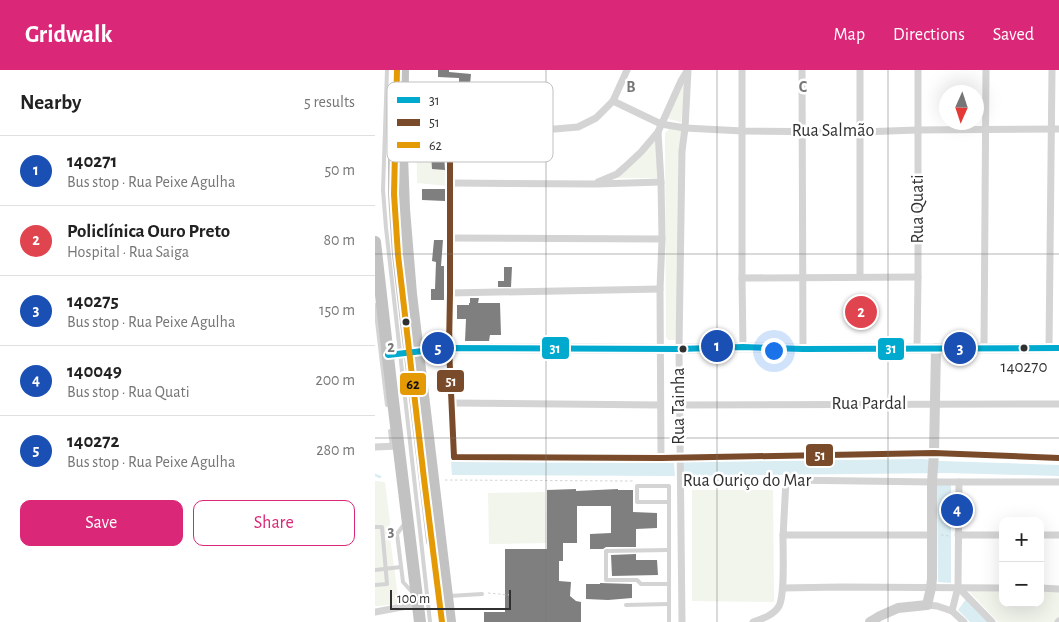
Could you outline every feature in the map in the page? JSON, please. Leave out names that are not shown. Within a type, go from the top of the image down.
[{"type":"highway","points":[[394,162],[398,255],[426,541],[443,622]]},
{"type":"highway","points":[[402,162],[411,294],[450,622]]},
{"type":"highway","points":[[375,244],[377,307],[388,355],[396,446],[420,622]]},
{"type":"highway","points":[[393,401],[402,392],[408,390],[414,391],[423,397]]},
{"type":"street","points":[[553,129],[572,128],[588,123],[596,118],[613,101],[627,70]]},
{"type":"street","points":[[595,184],[617,174],[641,152],[658,132],[681,81],[688,70]]},
{"type":"street","name":"Rua Tainha","points":[[682,622],[679,349],[682,151],[688,70]]},
{"type":"street","points":[[742,70],[743,347]]},
{"type":"street","points":[[802,70],[803,349]]},
{"type":"street","points":[[860,70],[860,277]]},
{"type":"street","name":"Rua Quati","points":[[917,70],[917,348]]},
{"type":"street","points":[[984,348],[986,70]]},
{"type":"street","points":[[388,355],[449,348],[1054,348],[1052,70]]},
{"type":"street","name":"Rua Salmão","points":[[613,101],[661,124],[685,128],[743,131],[861,132],[1059,129]]},
{"type":"street","name":"Rua Tainha","points":[[658,132],[662,239],[660,289],[661,458]]},
{"type":"street","points":[[450,162],[451,293],[449,348],[451,403],[660,405]]},
{"type":"street","points":[[450,183],[595,184],[661,182]]},
{"type":"street","points":[[450,238],[662,239]]},
{"type":"street","points":[[742,278],[918,277]]},
{"type":"street","points":[[451,293],[660,289]]},
{"type":"street","points":[[927,605],[931,588],[934,535],[933,481],[936,348]]},
{"type":"street","name":"Rua Ouriço do Mar","points":[[451,403],[453,457],[679,459],[934,456],[1059,458]]},
{"type":"street","name":"Rua Pardal","points":[[679,405],[1059,404]]},
{"type":"street","points":[[375,447],[396,446]]},
{"type":"street","points":[[753,622],[773,613],[780,605],[783,588],[786,480]]},
{"type":"street","name":"Rua Ouriço do Mar","points":[[786,480],[1059,482]]},
{"type":"street","points":[[952,610],[958,587],[955,535],[955,481]]},
{"type":"street","points":[[783,535],[934,535]]},
{"type":"street","points":[[955,535],[999,535]]},
{"type":"street","points":[[1044,535],[1059,535]]},
{"type":"street","points":[[958,587],[992,622]]},
{"type":"street","points":[[783,588],[999,588]]},
{"type":"street","points":[[1044,588],[1059,589]]},
{"type":"street","points":[[375,614],[417,601]]},
{"type":"street","points":[[870,622],[899,608],[927,605],[952,610],[964,622]]},
{"type":"lane","points":[[387,70],[383,190],[388,246],[426,541],[430,622]]},
{"type":"lane","points":[[377,307],[388,414]]},
{"type":"lane","points":[[389,423],[396,446]]},
{"type":"lane","points":[[669,502],[637,502],[637,486],[669,486],[669,502],[669,622]]},
{"type":"lane","points":[[407,518],[397,534],[401,568],[403,582],[417,601]]},
{"type":"lane","points":[[375,527],[382,527],[387,584],[375,585]]},
{"type":"lane","points":[[669,541],[681,541]]},
{"type":"lane","points":[[669,550],[606,551],[606,580],[637,580],[641,584],[669,584]]},
{"type":"lane","points":[[375,570],[401,568]]},
{"type":"lane","points":[[447,596],[482,594]]},
{"type":"lane","points":[[626,605],[669,604]]},
{"type":"path","points":[[434,480],[632,481]]},
{"type":"path","name":"Rua Ouriço do Mar","points":[[680,480],[786,480]]},
{"type":"path","points":[[934,535],[955,535]]},
{"type":"path","points":[[482,594],[510,595]]},
{"type":"shaded area","points":[[686,76],[681,122],[665,118]]},
{"type":"shaded area","points":[[670,128],[681,130],[682,134],[675,340],[668,340],[666,337],[665,133]]},
{"type":"shaded area","points":[[656,138],[659,178],[614,178]]},
{"type":"shaded area","points":[[417,162],[449,162],[448,186],[417,183]]},
{"type":"shaded area","points":[[923,459],[1059,465],[1059,476],[949,473],[683,476],[682,462]]},
{"type":"shaded area","points":[[451,462],[674,463],[675,476],[452,475]]},
{"type":"shaded area","points":[[375,481],[385,482],[399,604],[375,606]]},
{"type":"shaded area","points":[[937,484],[951,484],[951,583],[938,582]]},
{"type":"shaded area","points":[[692,490],[773,490],[774,602],[692,601]]},
{"type":"shaded area","points":[[545,492],[546,543],[489,544],[488,493]]},
{"type":"shaded area","points":[[967,589],[999,590],[999,607],[1044,607],[1044,590],[1059,590],[1059,617],[1054,622],[998,622]]},
{"type":"shaded area","points":[[966,599],[988,622],[970,622],[958,610]]},
{"type":"building","points":[[438,70],[471,74],[470,82],[459,82],[459,78],[438,77]]},
{"type":"building","points":[[432,162],[444,162],[445,170],[432,169]]},
{"type":"building","points":[[422,189],[445,189],[445,201],[422,200]]},
{"type":"building","points":[[434,240],[443,240],[441,266],[444,266],[444,300],[431,300],[431,289],[435,289],[436,262],[432,261]]},
{"type":"building","points":[[504,267],[512,267],[511,287],[498,287],[498,281],[504,281]]},
{"type":"building","points":[[470,298],[479,298],[478,303],[500,303],[501,335],[490,335],[489,341],[465,341],[466,319],[457,319],[457,305],[469,305]]},
{"type":"building","points":[[576,489],[576,491],[633,490],[633,512],[657,513],[657,528],[636,529],[636,547],[590,549],[590,534],[611,533],[611,506],[577,506],[577,543],[563,543],[563,561],[559,561],[559,581],[571,582],[570,596],[576,601],[581,602],[581,622],[484,622],[484,612],[505,612],[505,549],[547,549],[547,490]]},
{"type":"building","points":[[636,554],[636,560],[657,560],[658,575],[612,576],[611,555]]},
{"type":"building","points":[[586,584],[632,584],[632,598],[586,599]]},
{"type":"waterway","points":[[375,475],[380,477]]},
{"type":"transit line","name":"62","points":[[397,70],[397,82]]},
{"type":"transit line","name":"62","points":[[395,162],[394,194],[398,255],[442,622]]},
{"type":"transit line","name":"51","points":[[450,162],[449,348],[454,457],[661,458],[934,453],[1059,458]]},
{"type":"transit line","name":"31","points":[[388,355],[449,348],[1059,348]]},
{"type":"place","name":"Policlínica Ouro Preto","points":[[861,312]]},
{"type":"place","name":"140271","points":[[717,346]]},
{"type":"place","name":"140272","points":[[438,348]]},
{"type":"place","name":"140275","points":[[960,348]]},
{"type":"place","name":"140270","points":[[1024,348]]},
{"type":"place","name":"140049","points":[[957,510]]}]
